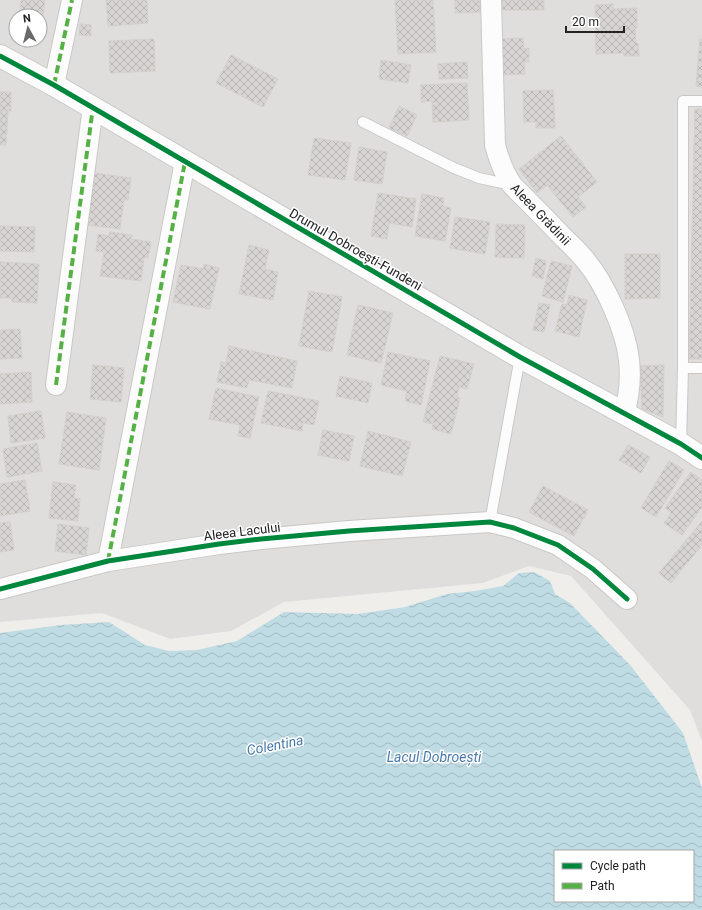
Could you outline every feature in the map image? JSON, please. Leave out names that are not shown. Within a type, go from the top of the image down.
[{"type":"street","points":[[54,85],[72,0]]},
{"type":"street","name":"Aleea Grădinii","points":[[491,0],[495,145],[499,162],[512,185],[586,261],[597,277],[612,306],[623,333],[629,360],[630,384],[624,414]]},
{"type":"street","name":"Drumul Dobroești-Fundeni","points":[[0,56],[29,70],[520,357],[681,444],[702,458]]},
{"type":"street","points":[[56,385],[92,108]]},
{"type":"street","points":[[108,562],[185,162]]},
{"type":"street","name":"Aleea Lacului","points":[[0,589],[108,562],[261,539],[357,530],[490,522],[514,528],[558,545],[593,569],[628,599]]},
{"type":"lane","points":[[681,444],[683,368],[683,101],[702,101]]},
{"type":"lane","points":[[364,122],[454,168],[480,178],[512,185]]},
{"type":"lane","points":[[490,522],[520,357]]},
{"type":"lane","points":[[683,368],[702,368]]},
{"type":"shaded area","points":[[0,0],[702,0],[702,741],[690,710],[571,576],[529,566],[483,583],[284,602],[231,631],[170,639],[102,613],[0,622]]},
{"type":"water","name":"Lacul Dobroești","points":[[534,572],[550,581],[555,594],[570,603],[631,666],[683,733],[702,788],[702,910],[0,910],[0,633],[61,625],[109,622],[145,645],[169,651],[197,650],[237,641],[284,612],[358,614],[405,607],[447,594],[503,586],[519,573]]},
{"type":"building","points":[[21,0],[45,0],[44,8],[20,8]]},
{"type":"building","points":[[106,0],[147,0],[148,23],[108,26]]},
{"type":"building","points":[[395,0],[433,0],[436,52],[398,54]]},
{"type":"building","points":[[455,0],[480,0],[480,12],[455,13]]},
{"type":"building","points":[[502,0],[544,0],[544,10],[502,10]]},
{"type":"building","points":[[613,4],[613,9],[637,8],[637,28],[635,28],[639,56],[624,56],[624,53],[596,54],[595,5]]},
{"type":"building","points":[[80,24],[91,25],[91,36],[79,35]]},
{"type":"building","points":[[523,38],[524,49],[529,48],[529,62],[524,62],[525,74],[502,75],[501,39]]},
{"type":"building","points":[[154,39],[155,71],[110,73],[109,41]]},
{"type":"building","points":[[700,39],[702,39],[702,87],[696,86]]},
{"type":"building","points":[[231,55],[278,79],[263,107],[216,83]]},
{"type":"building","points":[[381,60],[411,65],[408,83],[379,79]]},
{"type":"building","points":[[467,62],[468,78],[439,79],[438,64]]},
{"type":"building","points":[[467,83],[469,120],[433,122],[432,101],[421,102],[421,85]]},
{"type":"building","points":[[553,90],[555,128],[536,128],[536,122],[524,122],[523,91]]},
{"type":"building","points":[[0,92],[11,92],[11,111],[8,111],[6,145],[0,145]]},
{"type":"building","points":[[399,106],[417,115],[407,136],[389,128]]},
{"type":"building","points":[[695,109],[702,109],[702,359],[689,359]]},
{"type":"building","points":[[561,136],[597,182],[578,197],[586,207],[573,217],[547,185],[537,193],[519,169]]},
{"type":"building","points":[[314,138],[351,143],[345,180],[308,175]]},
{"type":"building","points":[[359,147],[387,152],[382,184],[354,180]]},
{"type":"building","points":[[95,173],[131,178],[128,200],[124,200],[120,229],[87,225]]},
{"type":"building","points":[[378,193],[416,199],[412,227],[389,223],[387,239],[371,236]]},
{"type":"building","points":[[422,194],[444,198],[443,206],[451,208],[445,241],[415,236]]},
{"type":"building","points":[[455,217],[490,222],[485,254],[450,248]]},
{"type":"building","points":[[496,224],[525,225],[524,258],[495,257]]},
{"type":"building","points":[[0,226],[35,227],[34,252],[0,251]]},
{"type":"building","points":[[110,232],[132,235],[131,239],[151,242],[148,258],[144,257],[141,281],[100,276],[104,252],[96,251],[98,234],[109,236]]},
{"type":"building","points":[[249,245],[269,250],[265,269],[278,272],[273,300],[239,294]]},
{"type":"building","points":[[625,254],[660,254],[660,298],[625,299]]},
{"type":"building","points":[[536,258],[546,261],[543,279],[532,276]]},
{"type":"building","points":[[551,261],[572,266],[563,302],[542,296]]},
{"type":"building","points":[[0,262],[39,264],[37,303],[12,302],[12,298],[0,298]]},
{"type":"building","points":[[204,264],[219,268],[210,309],[173,302],[181,265],[203,269]]},
{"type":"building","points":[[309,291],[342,297],[332,352],[299,346]]},
{"type":"building","points":[[569,295],[587,300],[579,337],[555,331],[562,304],[567,305]]},
{"type":"building","points":[[539,303],[550,305],[544,332],[533,330]]},
{"type":"building","points":[[358,305],[393,313],[381,363],[347,355]]},
{"type":"building","points":[[20,329],[22,358],[0,359],[0,330]]},
{"type":"building","points":[[229,346],[297,361],[292,388],[249,380],[247,388],[217,382],[221,362],[226,363]]},
{"type":"building","points":[[388,352],[430,361],[421,405],[405,401],[407,391],[381,385]]},
{"type":"building","points":[[440,356],[474,364],[467,389],[459,387],[457,397],[460,398],[451,434],[432,429],[433,424],[423,422]]},
{"type":"building","points":[[93,365],[124,368],[121,402],[90,399]]},
{"type":"building","points":[[664,365],[663,417],[642,409],[640,366]]},
{"type":"building","points":[[31,372],[32,402],[0,404],[0,374]]},
{"type":"building","points":[[340,376],[372,383],[368,403],[336,396]]},
{"type":"building","points":[[216,388],[259,397],[250,438],[238,436],[240,425],[209,419]]},
{"type":"building","points":[[268,391],[319,401],[314,425],[303,423],[302,431],[261,423]]},
{"type":"building","points":[[41,411],[45,438],[11,443],[8,416]]},
{"type":"building","points":[[67,412],[106,418],[99,470],[59,464]]},
{"type":"building","points":[[323,430],[354,436],[349,461],[318,455]]},
{"type":"building","points":[[368,431],[411,442],[402,476],[360,466]]},
{"type":"building","points":[[37,443],[42,471],[7,477],[3,449]]},
{"type":"building","points":[[628,445],[650,457],[641,473],[619,460]]},
{"type":"building","points":[[669,461],[684,470],[656,517],[641,508]]},
{"type":"building","points":[[691,472],[702,480],[702,507],[682,535],[664,523],[671,513],[665,508]]},
{"type":"building","points":[[25,480],[30,511],[0,516],[0,484]]},
{"type":"building","points":[[53,482],[76,485],[74,498],[80,499],[78,521],[49,518]]},
{"type":"building","points":[[543,486],[588,510],[574,536],[529,512]]},
{"type":"building","points":[[702,521],[702,545],[671,583],[659,573]]},
{"type":"building","points":[[10,522],[14,550],[0,552],[0,523]]},
{"type":"building","points":[[58,524],[89,528],[86,555],[55,551]]},
{"type":"marked path","points":[[54,85],[72,0]]},
{"type":"marked path","points":[[56,385],[93,107]]},
{"type":"marked path","points":[[108,561],[185,162]]},
{"type":"cycle path","points":[[0,56],[54,85],[520,357],[681,444],[702,458]]},
{"type":"cycle path","points":[[0,589],[108,561],[219,544],[349,531],[490,522],[514,528],[558,545],[593,569],[627,599]]},
{"type":"water label","name":"Colentina","points":[[275,745]]}]
